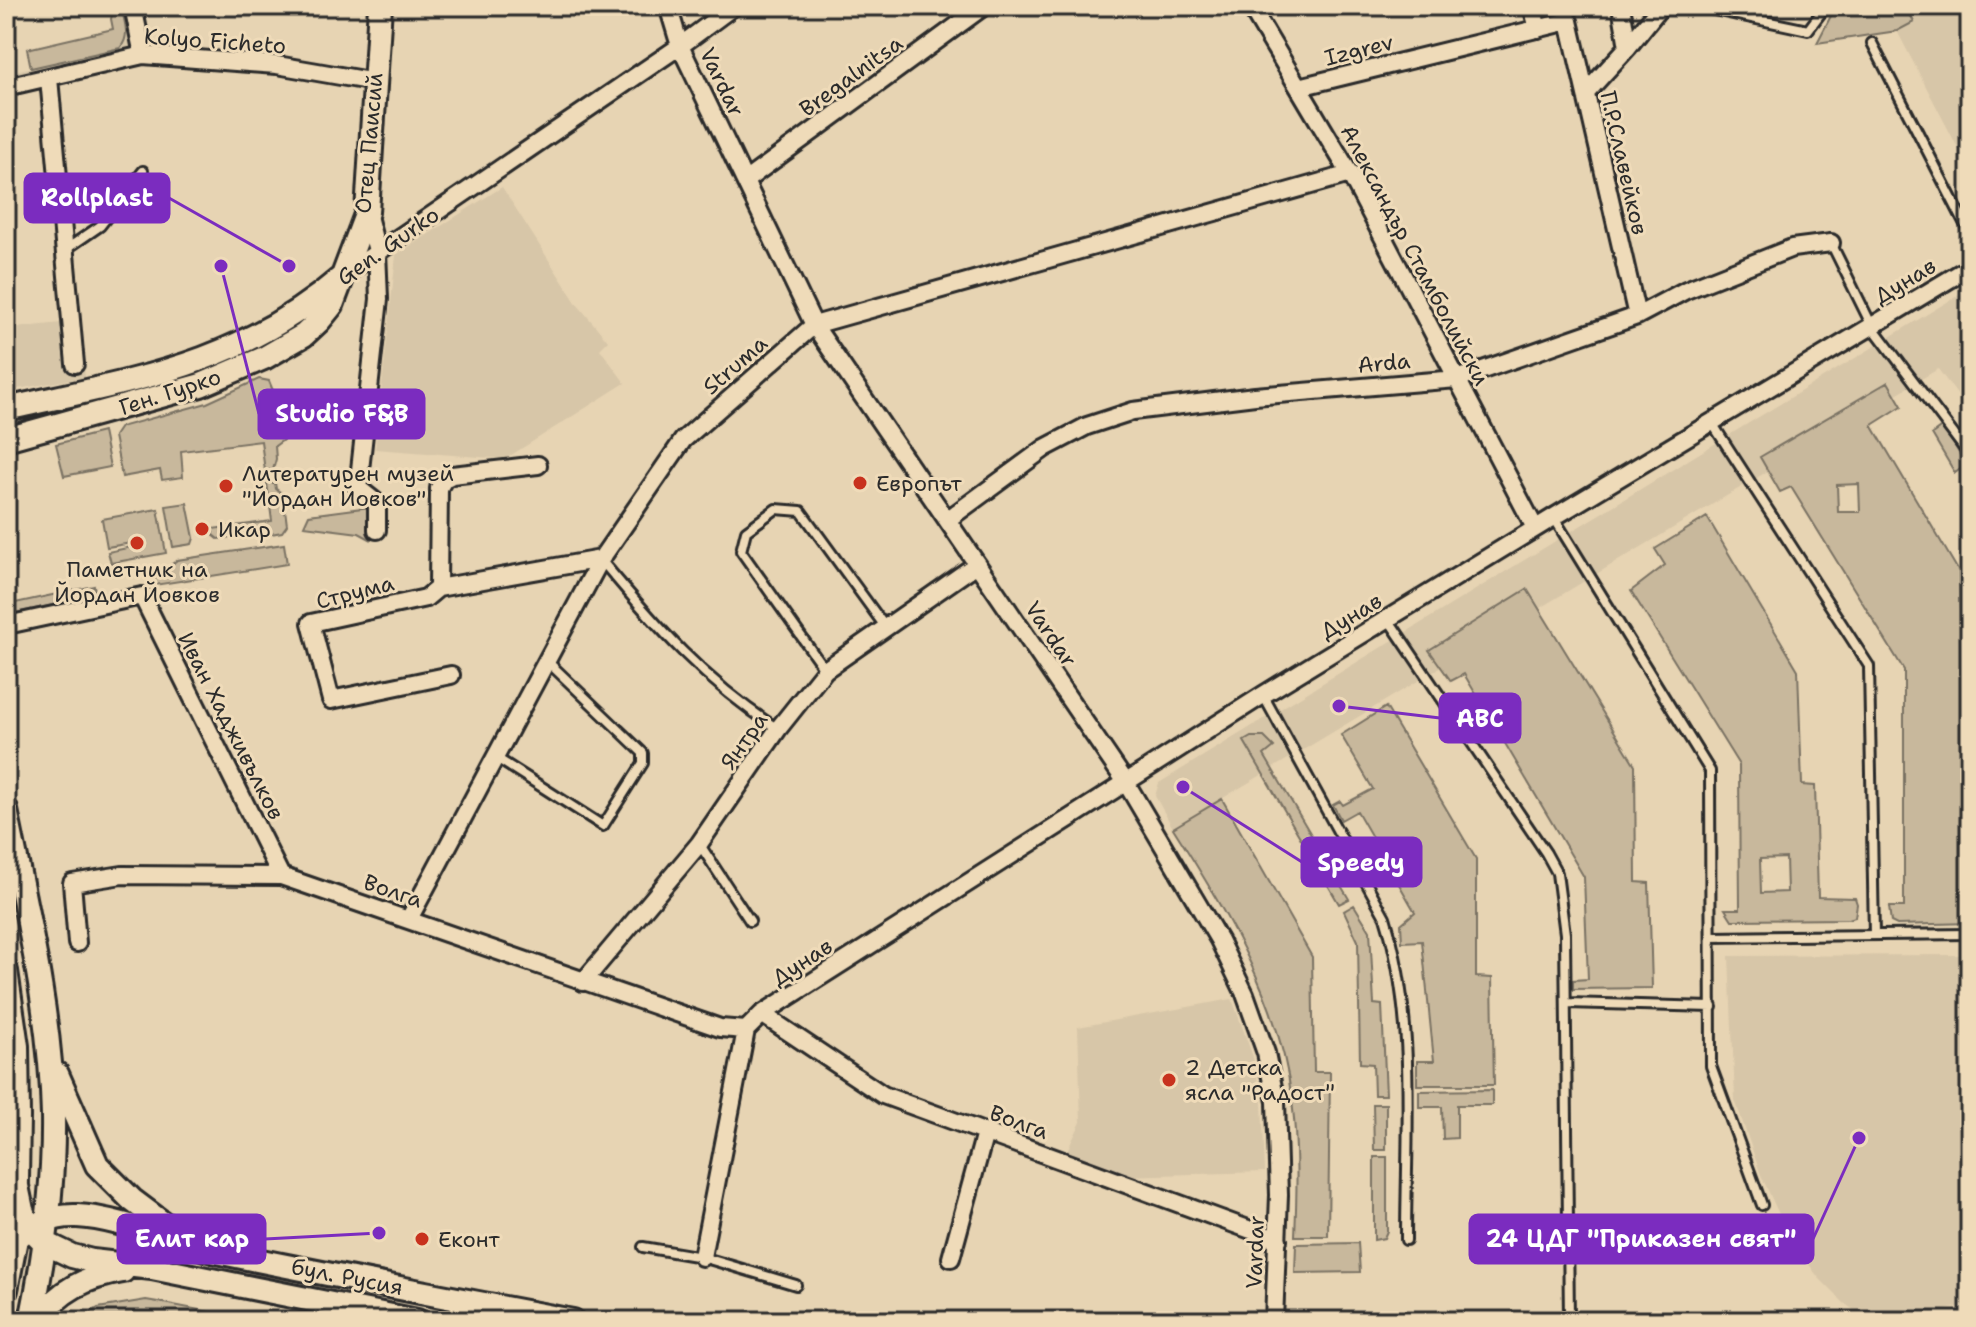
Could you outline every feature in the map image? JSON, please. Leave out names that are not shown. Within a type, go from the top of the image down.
[{"type":"main road","name":"Отец Паисий","points":[[343,276],[367,212],[380,6]]},
{"type":"main road","name":"Gen. Gurko","points":[[6,409],[135,381],[205,360],[258,335],[312,303],[343,276]]},
{"type":"main road","name":"Ген. Гурко","points":[[6,439],[201,385],[264,358],[304,335],[319,321],[332,305],[343,276]]},
{"type":"main road","points":[[6,810],[36,965],[53,1116],[31,1229],[7,1284]]},
{"type":"main road","name":"бул. Русия","points":[[6,971],[17,1046],[17,1186],[31,1229],[45,1243],[72,1256],[92,1261],[152,1268],[417,1321]]},
{"type":"main road","points":[[47,1043],[60,1085],[97,1165],[132,1200],[198,1247]]},
{"type":"main road","name":"бул. Русия","points":[[31,1229],[74,1216],[94,1218],[198,1247],[573,1321]]},
{"type":"main road","points":[[31,1321],[45,1243]]},
{"type":"main road","points":[[37,1321],[53,1300],[86,1279],[152,1268]]},
{"type":"street","points":[[133,6],[143,55]]},
{"type":"street","name":"Vardar","points":[[668,6],[680,46],[814,325],[1125,781],[1219,940],[1245,994],[1266,1053],[1276,1102],[1279,1147],[1274,1321]]},
{"type":"street","name":"Gen. Gurko","points":[[343,276],[734,6]]},
{"type":"street","name":"Bregalnitsa","points":[[745,181],[984,6]]},
{"type":"street","name":"Александър Стамболийски","points":[[1250,6],[1350,174],[1535,528]]},
{"type":"street","points":[[1532,6],[1538,29]]},
{"type":"street","points":[[1621,6],[1628,47]]},
{"type":"street","points":[[1586,93],[1661,6]]},
{"type":"street","name":"Izgrev","points":[[1299,87],[1569,21]]},
{"type":"street","name":"П.Р.Славейков","points":[[1569,21],[1637,316]]},
{"type":"street","name":"Kolyo Ficheto","points":[[6,87],[143,55],[277,65],[375,82]]},
{"type":"street","points":[[49,78],[75,364]]},
{"type":"street","name":"Struma","points":[[409,919],[601,559],[683,440],[814,325],[1350,174]]},
{"type":"street","points":[[367,212],[377,251],[379,299],[358,488],[377,503],[377,530]]},
{"type":"street","name":"Arda","points":[[947,520],[1045,448],[1087,426],[1133,411],[1255,396],[1457,379],[1637,316],[1686,290],[1792,248],[1831,243]]},
{"type":"street","name":"Дунав","points":[[762,1014],[1263,695],[1970,267]]},
{"type":"street","points":[[438,588],[439,488],[444,479],[452,475],[538,465]]},
{"type":"street","name":"Струма","points":[[451,675],[331,700],[311,623],[426,598],[438,588],[601,559]]},
{"type":"street","name":"Янтра","points":[[583,982],[699,844],[778,729],[825,670],[977,564]]},
{"type":"street","name":"Иван Хадживълков","points":[[7,625],[142,596],[281,876]]},
{"type":"street","name":"Волга","points":[[77,943],[72,883],[122,875],[281,876],[720,1028],[746,1030]]},
{"type":"street","points":[[702,1257],[746,1030],[762,1014]]},
{"type":"street","name":"Волга","points":[[762,1014],[883,1095],[1278,1240]]},
{"type":"street","points":[[951,1258],[985,1133]]},
{"type":"lane","points":[[1695,6],[1808,30],[1826,6]]},
{"type":"lane","points":[[1872,43],[1970,234]]},
{"type":"lane","points":[[65,251],[100,226],[143,171]]},
{"type":"lane","points":[[1831,243],[1872,326],[1970,456]]},
{"type":"lane","points":[[1712,422],[1869,666],[1874,935]]},
{"type":"lane","points":[[825,670],[741,551],[746,531],[776,509],[801,511],[886,628]]},
{"type":"lane","points":[[1554,517],[1710,771],[1711,1066],[1762,1205]]},
{"type":"lane","points":[[601,559],[661,632],[718,685],[752,713],[778,729]]},
{"type":"lane","points":[[1388,619],[1557,873],[1565,934],[1567,1003],[1569,1320]]},
{"type":"lane","points":[[494,756],[603,826],[643,763],[643,753],[546,660]]},
{"type":"lane","points":[[1263,695],[1385,917],[1395,950],[1406,1062],[1406,1240]]},
{"type":"lane","points":[[699,844],[750,921]]},
{"type":"lane","points":[[1711,937],[1970,934]]},
{"type":"lane","points":[[1567,1003],[1712,1007]]},
{"type":"lane","points":[[643,1247],[702,1257],[796,1285]]},
{"type":"shaded area","points":[[114,6],[121,6],[126,28],[120,48],[31,68],[27,49],[113,29],[111,19]]},
{"type":"shaded area","points":[[121,6],[136,6],[144,64],[6,95],[6,73],[120,48],[127,33]]},
{"type":"shaded area","points":[[1836,6],[1906,6],[1914,22],[1897,31],[1817,43]]},
{"type":"shaded area","points":[[1906,6],[1970,6],[1970,152],[1967,146],[1959,150],[1897,31],[1914,22]]},
{"type":"shaded area","points":[[502,187],[577,304],[608,341],[600,349],[625,383],[505,459],[375,449],[396,255]]},
{"type":"shaded area","points":[[1970,288],[1970,412],[1938,369],[1173,828],[1155,796],[1159,783]]},
{"type":"shaded area","points":[[79,321],[85,377],[6,391],[6,329]]},
{"type":"shaded area","points":[[259,379],[269,381],[279,405],[283,440],[275,446],[273,470],[265,471],[261,441],[181,451],[183,477],[162,480],[160,470],[122,477],[114,436],[120,427],[207,403]]},
{"type":"shaded area","points":[[1888,382],[1902,406],[1872,425],[1959,572],[1962,688],[1970,688],[1970,923],[1897,925],[1891,922],[1889,907],[1904,907],[1904,670],[1791,487],[1780,492],[1760,457]],"holes":[[[1859,484],[1860,512],[1838,512],[1837,485]]]},
{"type":"shaded area","points":[[1943,426],[1966,465],[1955,473],[1932,434]]},
{"type":"shaded area","points":[[103,432],[110,467],[64,476],[56,444]]},
{"type":"shaded area","points":[[267,483],[275,483],[276,489],[283,494],[287,525],[282,532],[242,539],[237,536],[218,539],[213,535],[212,529],[272,521]]},
{"type":"shaded area","points":[[187,503],[194,538],[192,544],[173,547],[166,506]]},
{"type":"shaded area","points":[[370,507],[370,539],[359,533],[304,526],[309,515]]},
{"type":"shaded area","points":[[158,509],[166,553],[111,563],[108,552],[132,547],[132,543],[107,547],[102,519]]},
{"type":"shaded area","points":[[1707,517],[1798,670],[1802,785],[1815,786],[1818,897],[1855,898],[1855,917],[1732,920],[1725,909],[1740,909],[1739,765],[1631,591],[1665,565],[1655,549]],"holes":[[[1786,858],[1787,892],[1761,893],[1760,859]]]},
{"type":"shaded area","points":[[284,544],[287,564],[155,585],[153,580],[177,560]]},
{"type":"shaded area","points":[[94,586],[96,596],[6,615],[6,605]]},
{"type":"shaded area","points":[[1527,589],[1635,765],[1636,882],[1649,883],[1652,988],[1573,989],[1573,980],[1588,979],[1584,877],[1464,674],[1451,681],[1429,650]]},
{"type":"shaded area","points":[[1386,707],[1476,859],[1476,977],[1492,978],[1494,1085],[1417,1085],[1417,1061],[1434,1061],[1422,941],[1402,942],[1401,924],[1415,912],[1357,811],[1341,820],[1333,805],[1340,801],[1343,805],[1373,789],[1341,735]]},
{"type":"shaded area","points":[[1251,737],[1264,737],[1274,747],[1264,755],[1349,899],[1339,904],[1244,741]]},
{"type":"shaded area","points":[[1222,799],[1312,957],[1314,1072],[1330,1072],[1328,1236],[1295,1236],[1294,1118],[1286,1064],[1276,1028],[1248,958],[1173,828]]},
{"type":"shaded area","points":[[1354,905],[1370,931],[1374,1004],[1382,1005],[1386,1095],[1374,1095],[1373,1064],[1360,1063],[1358,941],[1344,911]]},
{"type":"shaded area","points":[[1970,955],[1970,1304],[1899,1321],[1869,1321],[1844,1303],[1818,1277],[1789,1236],[1761,1175],[1735,1100],[1729,956]]},
{"type":"shaded area","name":"2 Детска ясла \"Радост\"","points":[[1232,999],[1253,1057],[1262,1103],[1265,1172],[1122,1176],[1065,1155],[1081,1122],[1078,1027]]},
{"type":"shaded area","points":[[1492,1090],[1492,1105],[1457,1105],[1457,1138],[1443,1139],[1442,1107],[1419,1107],[1419,1091]]},
{"type":"shaded area","points":[[1373,1104],[1386,1104],[1386,1150],[1374,1150]]},
{"type":"shaded area","points":[[1374,1157],[1387,1157],[1387,1231],[1384,1238],[1374,1240]]},
{"type":"shaded area","points":[[1358,1243],[1360,1272],[1295,1273],[1296,1244]]},
{"type":"shaded area","points":[[146,1300],[256,1321],[77,1321],[98,1308]]},
{"type":"waterway","points":[[6,1308],[30,1313]]},
{"type":"waterway","points":[[49,1318],[64,1321]]},
{"type":"place","name":"Studio F&B","points":[[221,266]]},
{"type":"place","name":"Rollplast","points":[[289,266]]},
{"type":"place","name":"Европът","points":[[860,483]]},
{"type":"place","name":"Литературен музей \"Йордан Йовков\"","points":[[226,486]]},
{"type":"place","name":"Икар","points":[[202,529]]},
{"type":"place","name":"Паметник на Йордан Йовков","points":[[137,543]]},
{"type":"place","name":"ABC","points":[[1339,706]]},
{"type":"place","name":"Speedy","points":[[1183,787]]},
{"type":"place","name":"2 Детска ясла \"Радост\"","points":[[1169,1080]]},
{"type":"place","name":"24 ЦДГ \"Приказен свят\"","points":[[1859,1138]]},
{"type":"place","name":"Елит кар","points":[[379,1233]]},
{"type":"place","name":"Еконт","points":[[422,1239]]}]
